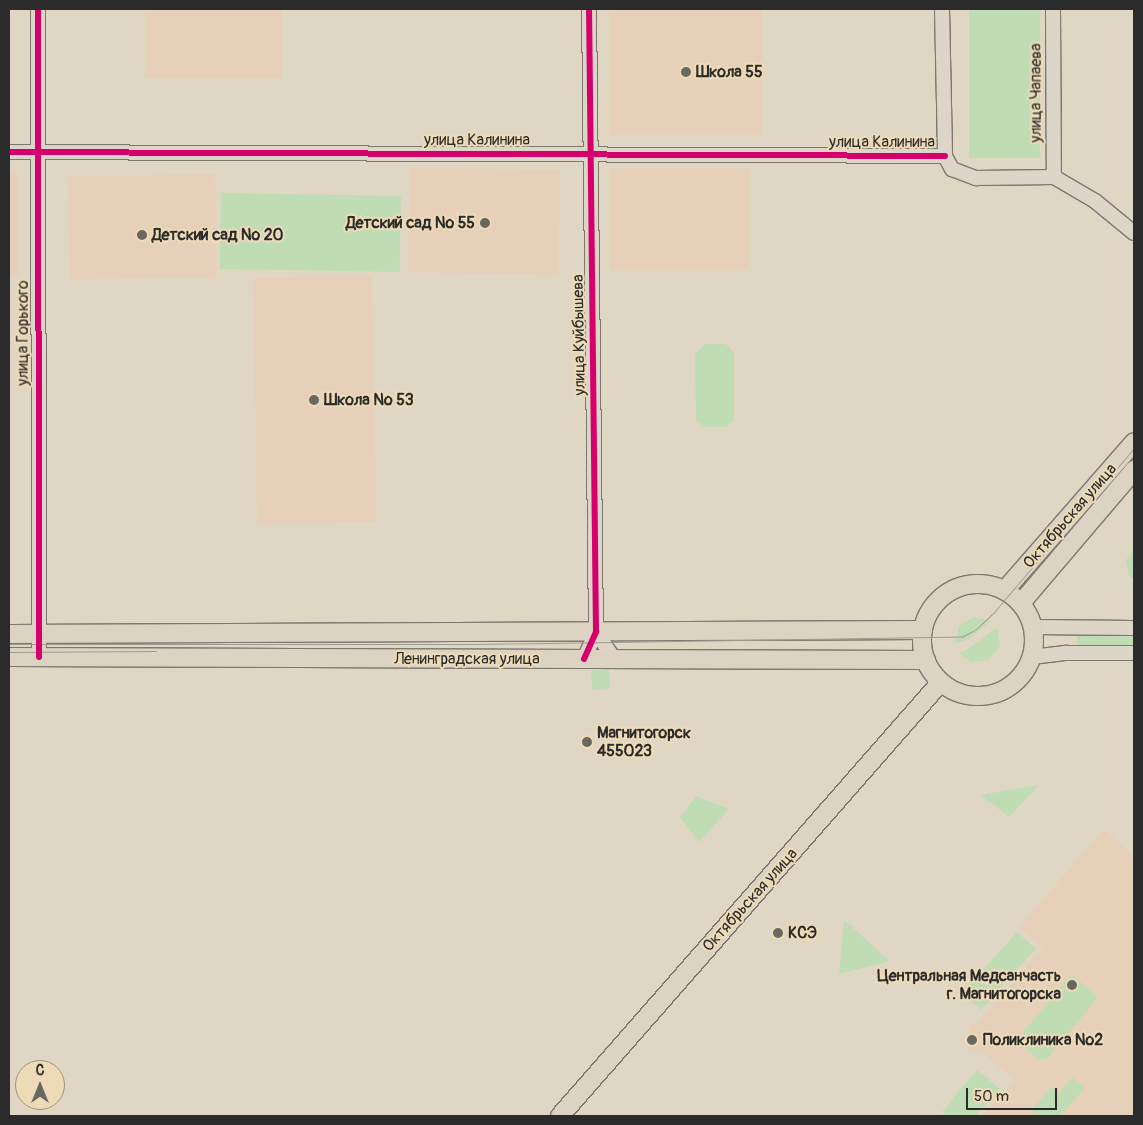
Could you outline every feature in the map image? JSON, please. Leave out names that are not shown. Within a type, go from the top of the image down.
[{"type":"main road","name":"Октябрьская улица","points":[[1004,590],[1134,442]]},
{"type":"main road","name":"Октябрьская улица","points":[[1022,603],[1134,470]]},
{"type":"main road","points":[[980,584],[1004,590],[1022,603],[1034,627],[1032,657],[1021,678],[1002,692],[969,697],[940,683],[926,660],[923,630],[934,604],[955,588],[980,584]]},
{"type":"main road","name":"Ленинградская улица","points":[[9,634],[923,630]]},
{"type":"main road","name":"Ленинградская улица","points":[[9,657],[926,660]]},
{"type":"main road","name":"Октябрьская улица","points":[[560,1116],[940,683]]},
{"type":"street","name":"улица Горького","points":[[38,9],[39,657]]},
{"type":"street","name":"улица Куйбышева","points":[[584,659],[596,632],[589,9]]},
{"type":"street","points":[[942,9],[945,156],[952,169],[976,178],[1054,178],[1095,201],[1134,233]]},
{"type":"street","name":"улица Чапаева","points":[[1052,9],[1054,178]]},
{"type":"street","name":"улица Калинина","points":[[9,152],[945,156]]},
{"type":"street","points":[[1034,627],[1134,628]]},
{"type":"street","points":[[596,632],[614,659]]},
{"type":"street","points":[[1032,657],[1067,653],[1134,653]]},
{"type":"shaded area","points":[[145,9],[282,9],[282,78],[145,78]]},
{"type":"shaded area","name":"Школа 55","points":[[609,9],[762,9],[762,135],[609,135]]},
{"type":"shaded area","name":"Детский сад № 55","points":[[410,167],[560,170],[558,275],[408,272]]},
{"type":"shaded area","points":[[610,168],[749,168],[749,269],[610,269]]},
{"type":"shaded area","points":[[9,171],[17,171],[17,275],[9,275]]},
{"type":"shaded area","name":"Детский сад № 20","points":[[215,174],[217,277],[70,280],[68,177]]},
{"type":"shaded area","name":"Школа № 53","points":[[372,276],[376,522],[257,524],[253,278]]},
{"type":"shaded area","name":"Центральная Медсанчасть г. Магнитогорска","points":[[1104,829],[1134,856],[1134,1116],[982,1116],[1015,1081],[982,1052],[970,1052],[969,1023],[978,1023],[1043,948],[1019,927]]},
{"type":"green space","points":[[969,9],[1040,9],[1040,158],[969,158]]},
{"type":"green space","points":[[221,193],[401,196],[400,272],[220,269]]},
{"type":"green space","points":[[705,344],[726,344],[734,353],[734,420],[727,427],[705,427],[696,420],[695,354]]},
{"type":"green space","points":[[1134,550],[1134,578],[1130,578],[1126,560]]},
{"type":"green space","points":[[974,617],[991,621],[967,640],[955,643],[959,626]]},
{"type":"green space","points":[[997,628],[1000,646],[989,660],[971,662],[958,652],[965,651]]},
{"type":"green space","points":[[1077,636],[1134,636],[1134,650],[1077,650]]},
{"type":"green space","points":[[609,669],[610,689],[592,690],[591,670]]},
{"type":"green space","points":[[1039,785],[1009,817],[981,795]]},
{"type":"green space","points":[[696,796],[729,809],[699,842],[680,817]]},
{"type":"green space","points":[[844,920],[890,961],[839,974]]},
{"type":"green space","points":[[1017,932],[1036,949],[981,1010],[962,993]]},
{"type":"green space","points":[[1074,976],[1096,995],[1096,1000],[1047,1059],[1038,1059],[1024,1047],[1024,1031],[1069,977]]},
{"type":"green space","points":[[977,1070],[1000,1089],[975,1116],[947,1116],[942,1112]]},
{"type":"green space","points":[[1072,1077],[1085,1088],[1060,1116],[1032,1114],[1033,1108],[1051,1087],[1059,1094]]},
{"type":"tram line","points":[[9,644],[479,644],[963,636],[975,630],[994,612],[1134,448]]},
{"type":"tram line","points":[[9,652],[156,651]]},
{"type":"cycle path","points":[[38,9],[39,657]]},
{"type":"cycle path","points":[[584,659],[596,632],[589,9]]},
{"type":"cycle path","points":[[9,152],[945,156]]},
{"type":"place","name":"Школа 55","points":[[686,72]]},
{"type":"place","name":"Детский сад № 55","points":[[485,223]]},
{"type":"place","name":"Детский сад № 20","points":[[142,235]]},
{"type":"place","name":"Школа № 53","points":[[314,400]]},
{"type":"place","name":"Магнитогорск 455023","points":[[587,742]]},
{"type":"place","name":"КСЭ","points":[[778,933]]},
{"type":"place","name":"Центральная Медсанчасть г. Магнитогорска","points":[[1072,985]]},
{"type":"place","name":"Поликлиника №2","points":[[972,1040]]}]
